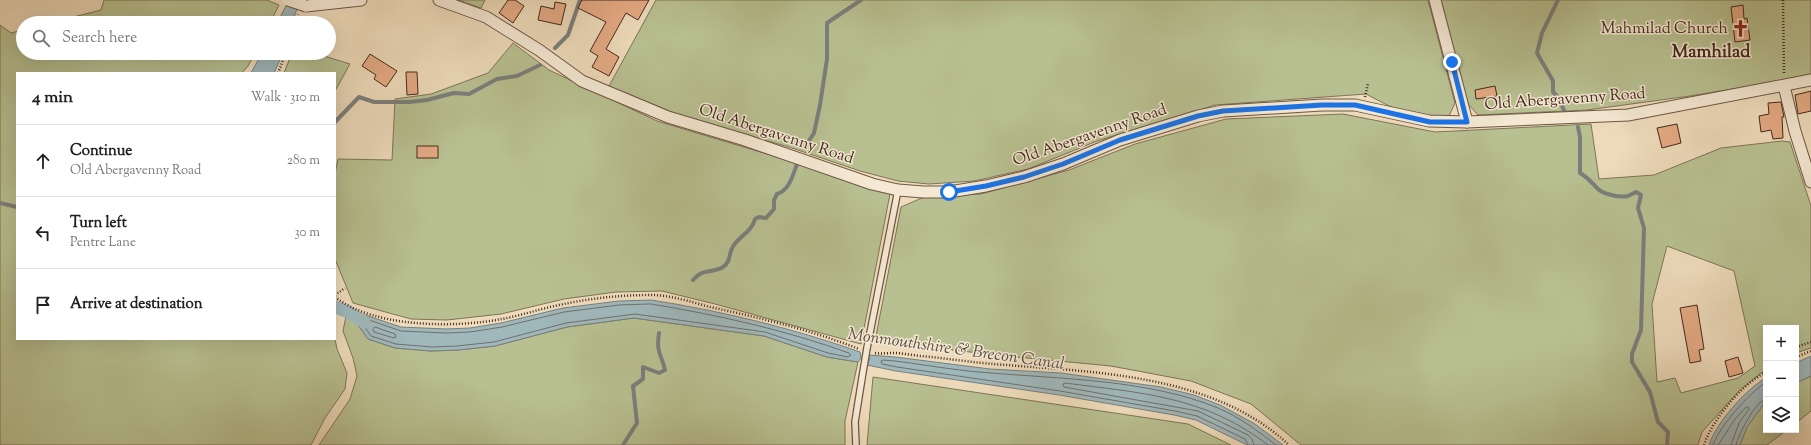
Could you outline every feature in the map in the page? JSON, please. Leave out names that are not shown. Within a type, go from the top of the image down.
[{"type":"street","points":[[288,0],[306,6],[361,0]]},
{"type":"street","name":"Old Abergavenny Road","points":[[439,0],[486,17],[539,50],[582,81],[668,117],[745,140],[872,184],[898,190],[949,192],[986,186],[1024,177],[1063,164],[1120,140],[1198,116],[1223,111],[1322,105],[1355,105],[1430,122],[1467,122],[1628,115],[1811,80]]},
{"type":"street","points":[[1435,0],[1467,122]]},
{"type":"street","points":[[1784,86],[1795,131],[1811,182]]},
{"type":"lane","points":[[856,445],[855,422],[862,378],[864,349],[898,190]]},
{"type":"path","points":[[1783,0],[1784,86]]},
{"type":"path","points":[[278,72],[283,60]]},
{"type":"path","points":[[336,295],[345,288]]},
{"type":"path","points":[[336,297],[354,309],[388,318],[405,322],[448,324],[501,319],[565,303],[620,296],[653,295],[774,321],[864,349]]},
{"type":"path","points":[[1799,346],[1811,342]]},
{"type":"path","points":[[1799,356],[1811,351]]},
{"type":"path","points":[[872,352],[991,364],[1065,369],[1165,384],[1196,391],[1221,401],[1256,420],[1289,445]]},
{"type":"path","points":[[1704,445],[1706,438],[1724,409],[1743,389],[1763,374]]},
{"type":"green space","points":[[104,0],[267,0],[279,5],[274,16],[77,16],[101,10]]},
{"type":"green space","points":[[458,0],[485,0],[481,8]]},
{"type":"green space","points":[[656,0],[1428,0],[1455,103],[1448,118],[1415,114],[1389,106],[1366,94],[1215,105],[1097,141],[1028,169],[974,181],[929,184],[898,181],[860,171],[792,148],[674,113],[609,86]]},
{"type":"green space","points":[[1441,0],[1811,0],[1811,76],[1690,96],[1587,110],[1478,115],[1468,104]]},
{"type":"green space","points":[[0,25],[11,33],[16,32],[16,60],[251,60],[243,72],[16,72],[16,340],[335,340],[337,349],[347,373],[345,389],[325,418],[311,445],[0,445]]},
{"type":"green space","points":[[513,43],[549,70],[657,121],[787,160],[890,194],[861,344],[662,291],[616,292],[564,299],[501,314],[447,320],[411,319],[353,303],[336,261],[336,168],[338,159],[392,160],[395,99],[431,94],[488,73]]},
{"type":"green space","points":[[289,60],[336,60],[350,64],[336,89],[336,72],[284,72]]},
{"type":"green space","points":[[1343,114],[1435,132],[1591,124],[1599,179],[1654,175],[1721,148],[1782,141],[1790,142],[1811,206],[1811,348],[1799,352],[1799,325],[1763,325],[1763,371],[1740,390],[1702,432],[1698,445],[1301,445],[1251,404],[1191,381],[1111,366],[875,341],[901,207],[924,197],[981,194],[1069,170],[1135,144],[1226,119]],"holes":[[[1667,246],[1734,271],[1755,366],[1738,378],[1681,393],[1675,378],[1657,382],[1652,304]]]},
{"type":"green space","points":[[346,316],[356,322],[368,339],[395,348],[431,351],[495,346],[567,327],[634,318],[764,336],[827,357],[858,362],[845,421],[845,445],[319,445],[350,399],[357,376],[353,358],[343,331]]},
{"type":"green space","points":[[1811,376],[1811,411],[1799,421],[1799,397],[1799,382]]},
{"type":"green space","points":[[873,377],[1188,424],[1231,445],[867,445]]},
{"type":"green space","points":[[1763,405],[1763,433],[1783,433],[1767,445],[1740,445],[1747,427]]},
{"type":"water","points":[[288,2],[298,6],[294,16],[281,16]]},
{"type":"water","points":[[258,60],[280,60],[274,72],[252,72]]},
{"type":"water","points":[[651,300],[704,309],[809,335],[860,352],[861,358],[858,362],[827,357],[764,336],[634,318],[567,327],[495,346],[431,351],[395,348],[368,339],[356,322],[346,316],[350,310],[401,327],[446,329],[470,328],[501,323],[563,308],[619,301]]},
{"type":"water","points":[[868,355],[990,369],[1061,373],[1161,387],[1194,395],[1220,405],[1255,424],[1283,445],[1247,445],[1196,420],[1174,415],[1059,395],[896,371],[867,365],[870,359]]},
{"type":"water","points":[[1811,356],[1811,376],[1799,382],[1799,362]]},
{"type":"water","points":[[1763,380],[1763,405],[1747,427],[1740,445],[1709,445],[1725,417],[1741,398]]},
{"type":"building","points":[[508,0],[515,0],[524,6],[513,23],[499,13]]},
{"type":"building","points":[[582,0],[649,0],[638,20],[626,13],[606,49],[619,57],[609,76],[592,67],[598,56],[590,51],[606,22],[578,8]]},
{"type":"building","points":[[555,2],[566,4],[561,25],[538,20],[541,6],[554,9]]},
{"type":"building","name":"Mahmilad Church","points":[[1743,5],[1744,19],[1747,18],[1750,40],[1735,42],[1731,7]]},
{"type":"building","points":[[370,54],[397,71],[386,87],[374,79],[376,75],[362,66]]},
{"type":"building","points":[[406,72],[417,72],[418,94],[407,95]]},
{"type":"building","points":[[1495,86],[1497,96],[1476,99],[1475,90]]},
{"type":"building","points":[[1811,91],[1811,111],[1798,114],[1795,95]]},
{"type":"building","points":[[1781,102],[1784,117],[1782,117],[1783,138],[1773,139],[1771,130],[1761,132],[1759,116],[1769,114],[1768,103]]},
{"type":"building","points":[[1677,124],[1681,143],[1662,148],[1657,128]]},
{"type":"building","points":[[417,146],[438,146],[438,158],[417,158]]},
{"type":"building","points":[[1697,305],[1704,349],[1699,350],[1701,361],[1690,363],[1680,308]]},
{"type":"building","points":[[1738,357],[1743,373],[1729,377],[1725,361]]},
{"type":"waterway","points":[[555,48],[568,35],[580,0]]},
{"type":"waterway","points":[[805,147],[814,133],[820,105],[827,59],[827,23],[861,0]]},
{"type":"waterway","points":[[1558,0],[1542,33],[1537,53],[1553,81],[1553,92],[1557,96],[1564,110]]},
{"type":"waterway","points":[[336,121],[359,97],[374,102],[410,102],[427,100],[454,93],[469,94],[497,79],[517,76],[540,65]]},
{"type":"waterway","points":[[1578,127],[1580,137],[1580,173],[1599,190],[1607,194],[1628,196],[1636,192],[1641,195],[1638,208],[1644,228],[1641,330],[1632,354],[1632,362],[1650,392],[1658,422],[1668,432],[1667,445]]},
{"type":"waterway","points":[[693,280],[701,273],[719,269],[726,265],[732,248],[749,230],[755,219],[759,217],[766,218],[774,209],[774,200],[777,194],[785,190],[788,186],[797,164]]},
{"type":"waterway","points":[[0,203],[16,207]]},
{"type":"waterway","name":"Monmouthshire & Brecon Canal","points":[[336,307],[348,312],[364,322]]},
{"type":"waterway","points":[[623,445],[637,423],[633,386],[643,379],[643,367],[659,373],[665,370],[659,349],[659,333]]},
{"type":"place","name":"Mahmilad Church","points":[[1741,29]]},
{"type":"district","name":"Mamhilad","points":[[1711,53]]},
{"type":"route","points":[[949,192],[986,186],[1024,177],[1063,164],[1120,140],[1198,116],[1223,111],[1322,105],[1355,105],[1430,122],[1467,122],[1452,62]]}]
